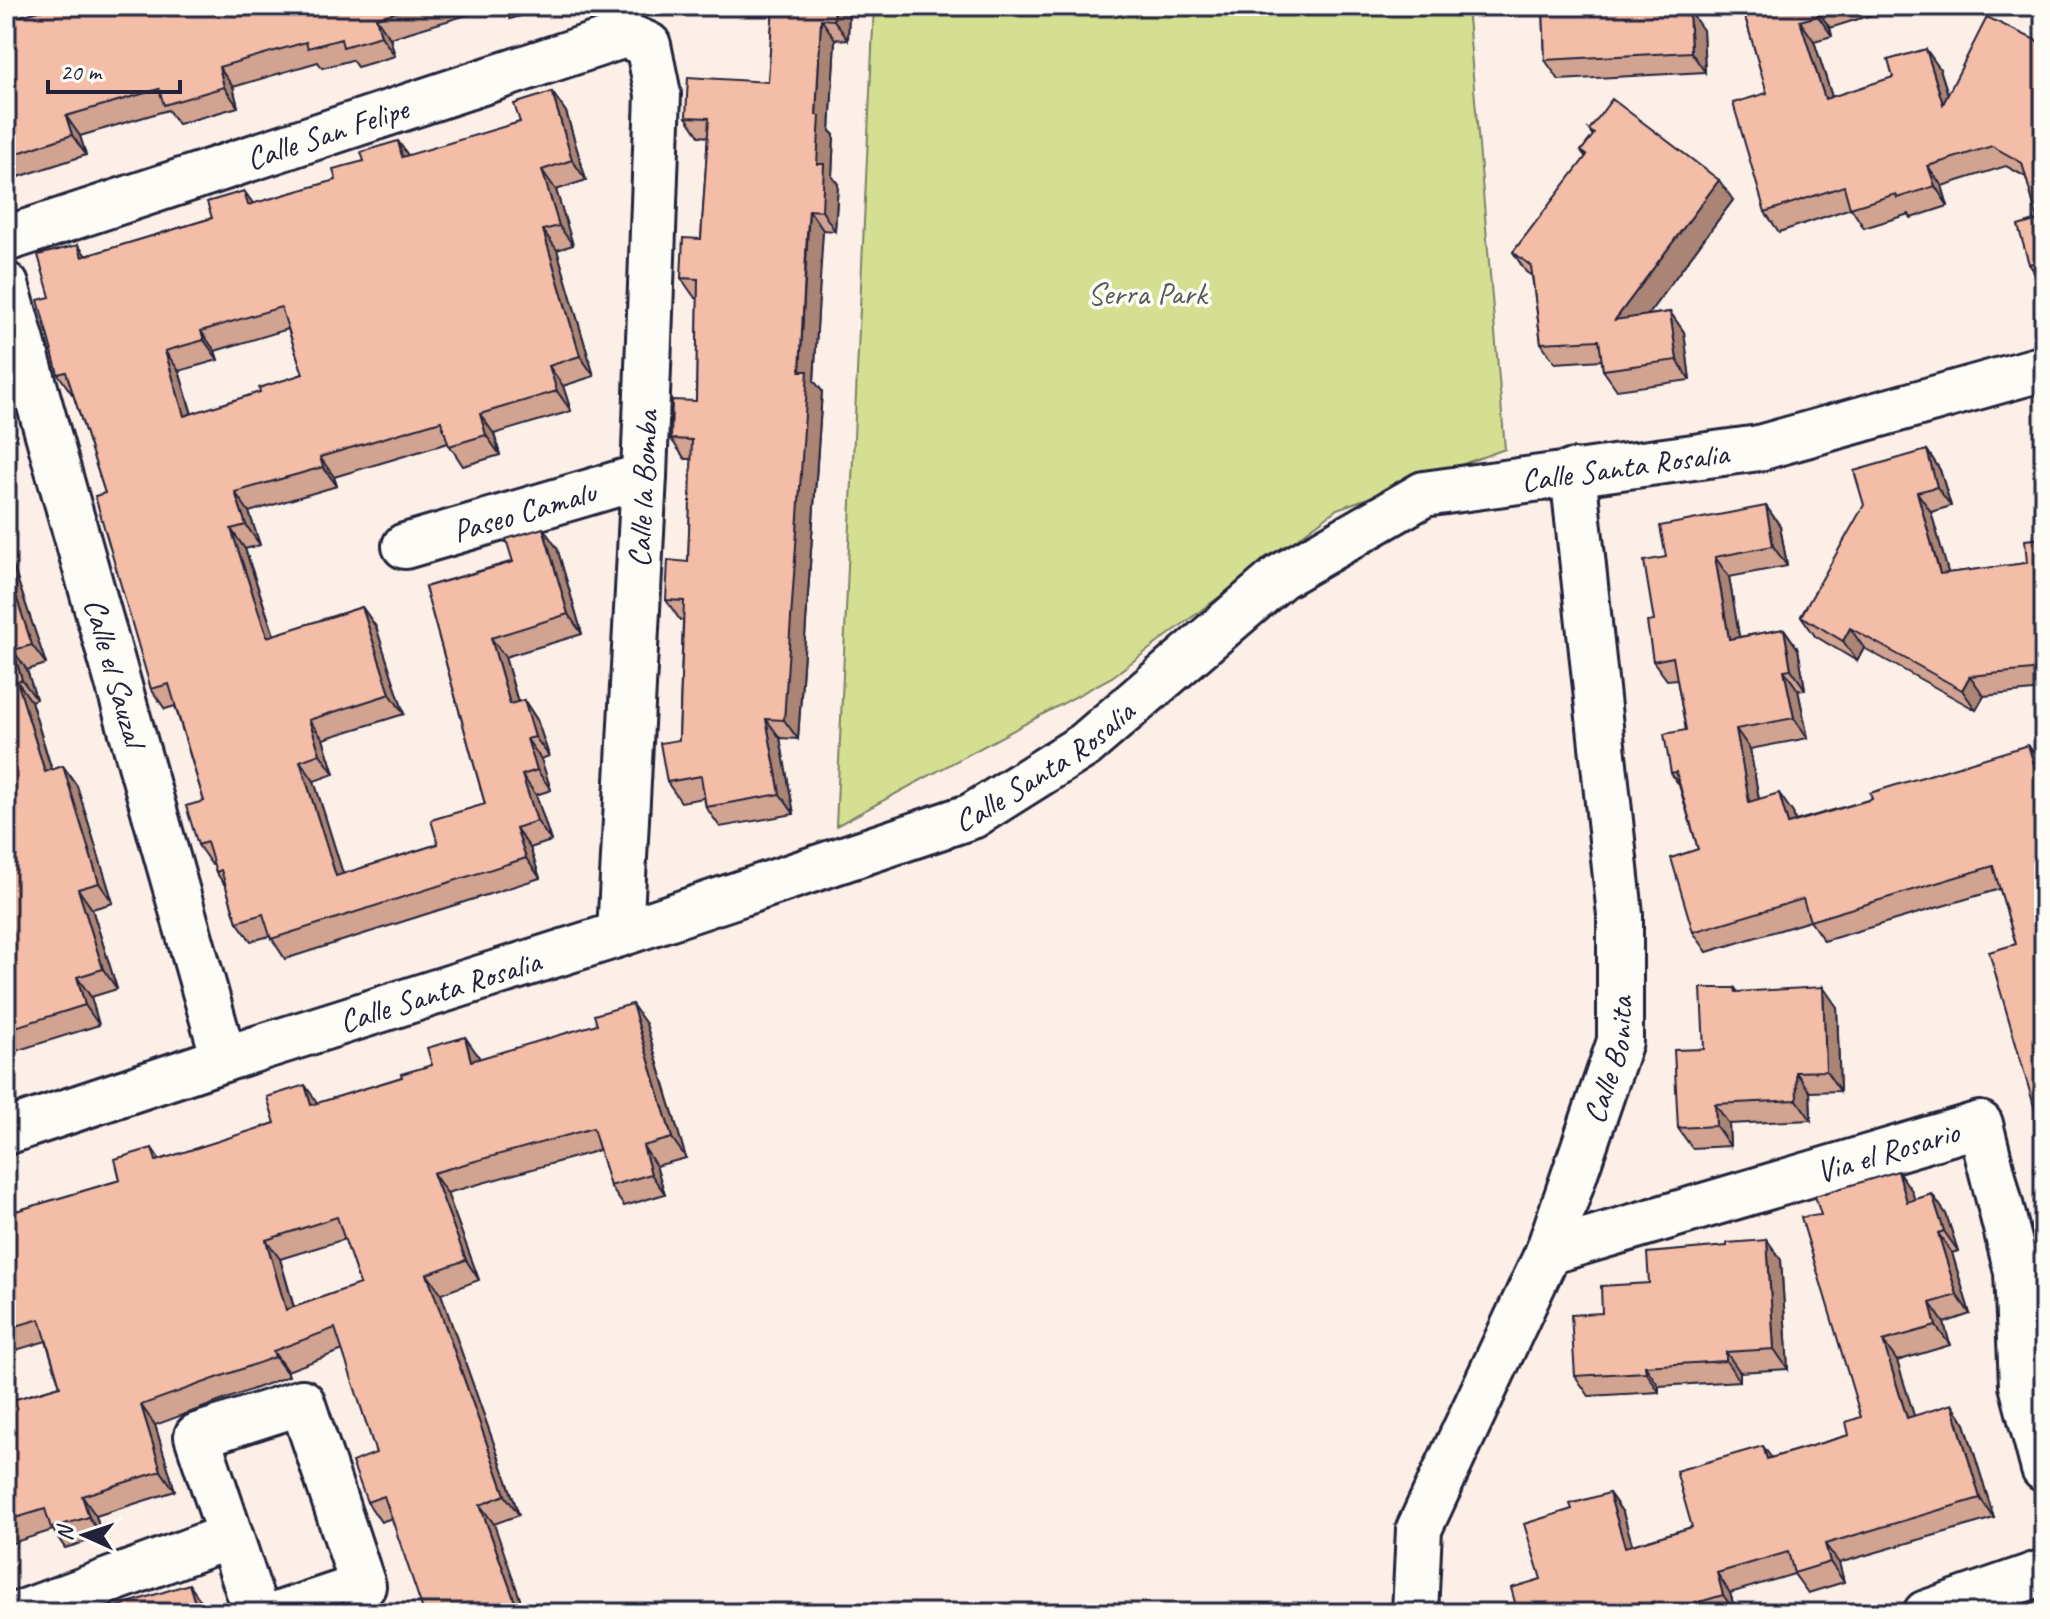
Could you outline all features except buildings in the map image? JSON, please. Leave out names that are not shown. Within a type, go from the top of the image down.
[{"type":"street","name":"Calle San Felipe","points":[[6,239],[625,35],[648,45]]},
{"type":"street","name":"Calle la Bomba","points":[[620,934],[644,476],[658,94],[648,45]]},
{"type":"street","name":"Calle el Sauzal","points":[[6,285],[224,1059]]},
{"type":"street","name":"Calle Santa Rosalia","points":[[6,1132],[224,1059],[620,934],[972,816],[1085,745],[1280,577],[1424,494],[1759,448],[2044,368]]},
{"type":"street","name":"Calle Bonita","points":[[1415,1613],[1419,1529],[1548,1252],[1620,1041],[1620,915],[1573,472]]},
{"type":"street","name":"Paseo Camalu","points":[[405,546],[644,476]]},
{"type":"street","name":"Via el Rosario","points":[[1548,1252],[1980,1124],[2017,1272],[2022,1385],[2044,1469]]},
{"type":"street","points":[[256,1613],[197,1436],[302,1402],[363,1586],[282,1613]]},
{"type":"street","points":[[22,1613],[230,1536]]},
{"type":"street","points":[[1926,1613],[2044,1572]]},
{"type":"green space","name":"Serra Park","points":[[874,6],[1467,6],[1505,449],[1337,509],[1112,677],[836,826]]}]
